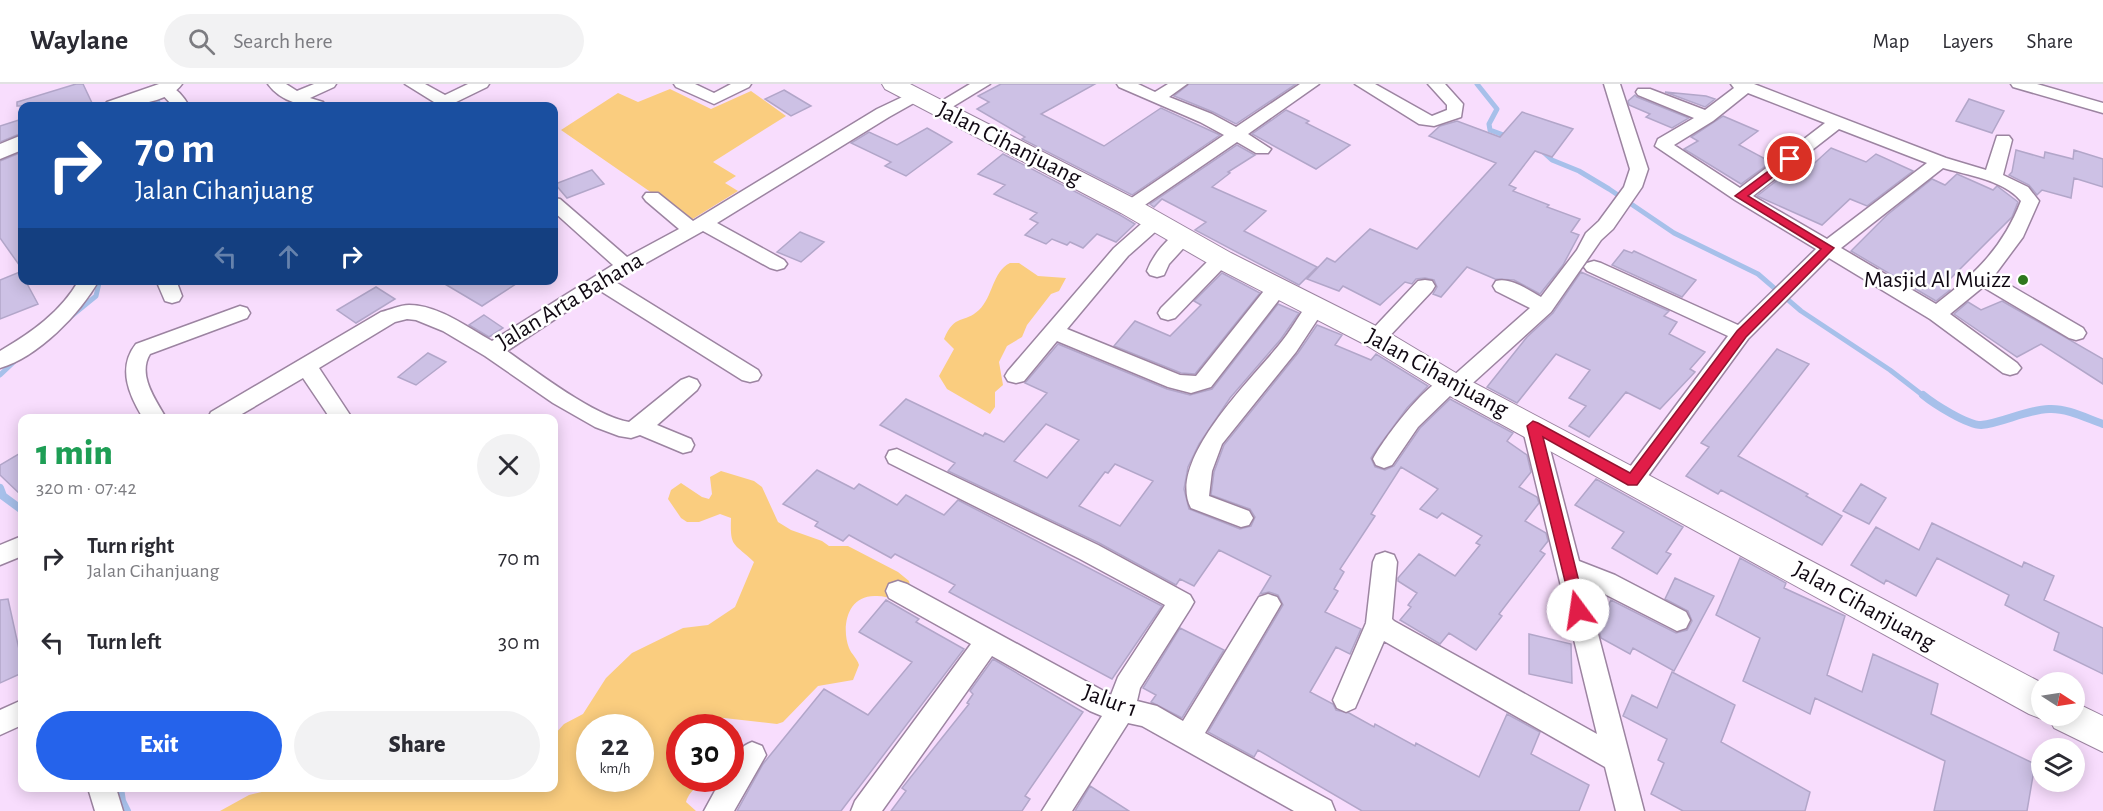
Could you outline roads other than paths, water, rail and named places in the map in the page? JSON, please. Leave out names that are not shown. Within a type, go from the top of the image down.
[{"type":"main road","name":"Jalan Cihanjuang","points":[[916,96],[1130,207],[1221,259],[1376,338],[1453,385],[1533,426],[2031,696]]},
{"type":"main road","points":[[2085,726],[2103,735]]},
{"type":"street","points":[[276,84],[295,98],[306,102]]},
{"type":"street","points":[[295,98],[328,84]]},
{"type":"street","points":[[413,84],[439,102]]},
{"type":"street","points":[[446,102],[481,84]]},
{"type":"street","points":[[682,84],[714,99],[743,84]]},
{"type":"street","name":"Jalan Arta Bahana","points":[[226,414],[388,317],[406,312],[442,323],[492,351],[599,281],[698,226],[883,113],[916,96],[982,84]]},
{"type":"street","points":[[1125,84],[1206,118],[1262,149]]},
{"type":"street","points":[[1156,98],[1179,84]]},
{"type":"street","points":[[1130,207],[1311,84]]},
{"type":"street","points":[[1363,84],[1425,120],[1434,121],[1455,113],[1455,104],[1436,84]]},
{"type":"street","points":[[1384,459],[1410,422],[1544,307],[1585,252],[1593,237],[1606,225],[1633,187],[1639,169],[1611,84]]},
{"type":"street","points":[[2019,84],[2103,108]]},
{"type":"street","points":[[1937,314],[1983,278],[2012,242],[2030,201],[2022,190],[1993,177],[1940,162],[1742,85],[1707,117],[1664,144],[1741,196],[1937,314],[2010,368]]},
{"type":"street","points":[[126,102],[161,90],[174,97],[178,102]]},
{"type":"street","points":[[1644,92],[1707,117]]},
{"type":"street","points":[[1741,196],[1839,121]]},
{"type":"street","points":[[1993,177],[2002,140]]},
{"type":"street","points":[[0,152],[18,144]]},
{"type":"street","points":[[1632,481],[1741,334],[1828,248],[1940,162]]},
{"type":"street","points":[[652,197],[698,226],[777,264]]},
{"type":"street","points":[[558,206],[626,266]]},
{"type":"street","points":[[1016,375],[1120,252],[1156,221]]},
{"type":"street","points":[[1157,271],[1160,262],[1183,237]]},
{"type":"street","points":[[1168,312],[1221,259]]},
{"type":"street","points":[[1594,267],[1741,334]]},
{"type":"street","points":[[1983,278],[2076,333]]},
{"type":"street","points":[[599,281],[750,375]]},
{"type":"street","points":[[0,361],[63,317],[78,302],[86,285]]},
{"type":"street","points":[[1376,338],[1425,286]]},
{"type":"street","points":[[1503,286],[1544,307]]},
{"type":"street","points":[[1054,332],[1191,385],[1203,381],[1278,287]]},
{"type":"street","points":[[1241,518],[1199,502],[1195,493],[1208,451],[1214,440],[1289,346],[1315,308]]},
{"type":"street","points":[[153,414],[140,392],[135,359],[137,354],[143,349],[240,313]]},
{"type":"street","points":[[492,351],[525,375],[593,416],[623,429],[639,426],[689,385]]},
{"type":"street","points":[[306,366],[338,414]]},
{"type":"street","points":[[639,426],[683,445]]},
{"type":"street","points":[[1533,426],[1630,811]]},
{"type":"street","points":[[897,457],[1089,552],[1181,602],[1127,685],[1121,710],[1056,811]]},
{"type":"street","points":[[0,555],[18,548]]},
{"type":"street","points":[[1346,700],[1379,623],[1385,562]]},
{"type":"street","points":[[1568,567],[1606,582],[1677,620]]},
{"type":"street","name":"Jalur 1","points":[[898,591],[1100,703],[1147,715],[1322,811]]},
{"type":"street","points":[[1188,737],[1268,604]]},
{"type":"street","points":[[1379,623],[1385,629],[1616,759]]},
{"type":"street","points":[[865,811],[988,641]]},
{"type":"street","points":[[0,723],[18,714]]},
{"type":"street","points":[[718,811],[752,755]]},
{"type":"street","points":[[103,792],[109,811]]},
{"type":"waterway","points":[[158,84],[154,89],[158,102]]},
{"type":"waterway","points":[[1477,84],[1497,109],[1489,124],[1490,130],[1509,137]]},
{"type":"waterway","points":[[1541,150],[1552,160],[1579,171],[1609,189],[1674,233],[1758,274],[1801,311],[1890,370],[1925,397]]},
{"type":"waterway","points":[[69,318],[96,296],[99,285]]},
{"type":"waterway","points":[[0,375],[18,358]]},
{"type":"waterway","points":[[1923,395],[1968,422],[1981,425],[2049,409],[2070,412],[2103,424]]},
{"type":"waterway","points":[[0,488],[3,496],[18,507]]},
{"type":"waterway","points":[[121,792],[127,811]]},
{"type":"place","name":"Masjid Al Muizz","points":[[2023,280]]}]
